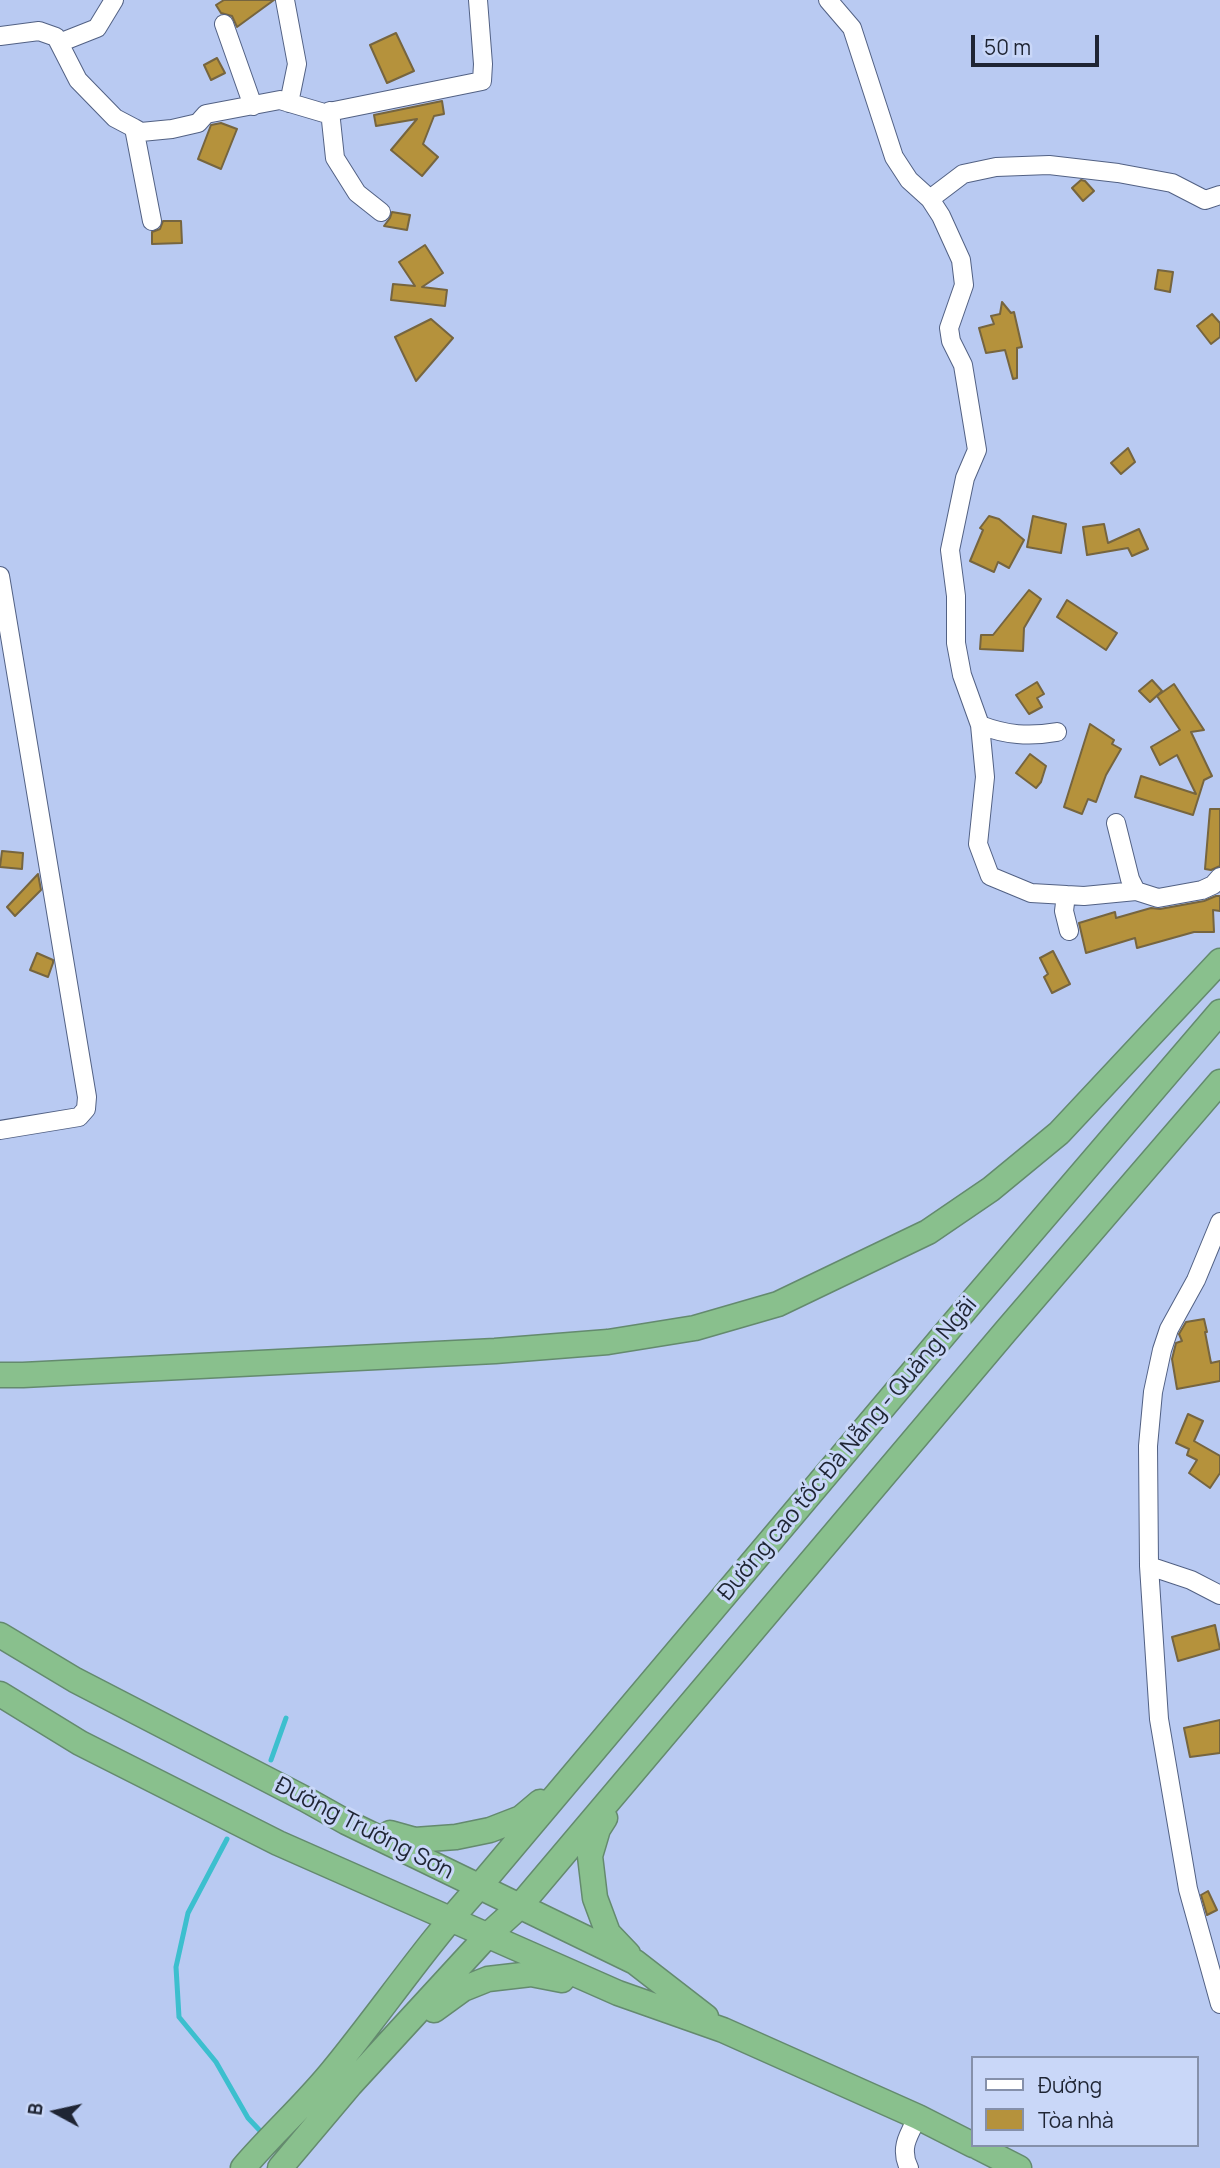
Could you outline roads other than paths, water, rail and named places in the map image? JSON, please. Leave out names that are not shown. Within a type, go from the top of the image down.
[{"type":"highway","points":[[0,1375],[23,1376],[454,1353],[608,1342],[695,1328],[778,1304],[928,1232],[991,1189],[1059,1133],[1220,961]]},
{"type":"highway","name":"Đường cao tốc Đà Nẵng - Quảng Ngãi","points":[[245,2166],[333,2070],[449,1919],[1220,1012]]},
{"type":"highway","name":"Đường cao tốc Đà Nẵng - Quảng Ngãi","points":[[350,2085],[487,1936],[519,1907],[1014,1321],[1220,1083]]},
{"type":"highway","name":"Đường Trường Sơn","points":[[0,1635],[75,1680],[346,1822],[635,1962],[723,2030]]},
{"type":"highway","name":"Đường Trường Sơn","points":[[0,1694],[80,1743],[278,1843],[618,1993],[723,2030],[972,2144]]},
{"type":"highway","points":[[305,1799],[366,1827],[415,1840],[456,1837],[490,1830],[521,1818],[557,1787],[630,1708]]},
{"type":"highway","points":[[635,1962],[608,1933],[595,1898],[590,1856],[598,1829],[663,1737]]},
{"type":"highway","points":[[280,2168],[350,2085],[419,2021],[463,1989],[488,1979],[531,1974],[618,1993]]},
{"type":"highway","name":"Đường Trường Sơn","points":[[978,2147],[1020,2168]]},
{"type":"street","points":[[59,43],[97,28],[114,0]]},
{"type":"street","points":[[285,0],[297,64],[289,103]]},
{"type":"street","points":[[0,36],[39,31],[56,37],[78,80],[115,118],[141,132],[172,129],[198,123],[206,114],[280,100],[324,113],[482,81],[478,0]]},
{"type":"street","points":[[828,0],[852,28],[894,157],[909,180],[930,199],[941,216],[961,260],[964,285],[949,328],[951,341],[963,365],[977,450],[965,478],[950,550],[956,596],[956,643],[962,675],[980,725],[985,777],[978,844],[990,876],[1031,893],[1084,896],[1136,891],[1158,898],[1202,890],[1213,885],[1220,877]]},
{"type":"street","points":[[224,24],[253,106]]},
{"type":"street","points":[[330,111],[335,158],[357,193],[381,212]]},
{"type":"street","points":[[134,128],[152,221]]},
{"type":"street","points":[[930,199],[963,174],[996,167],[1049,165],[1172,183],[1206,201],[1220,195]]},
{"type":"street","points":[[0,576],[4,624],[88,1097],[86,1109],[79,1117],[0,1130]]},
{"type":"street","points":[[980,725],[1013,735],[1057,732]]},
{"type":"street","points":[[1116,823],[1130,879],[1136,891]]},
{"type":"street","points":[[1066,895],[1064,911],[1069,931]]},
{"type":"street","points":[[1220,1222],[1196,1280],[1169,1329],[1157,1367],[1148,1446],[1153,1648],[1163,1743],[1188,1889],[1220,2004]]},
{"type":"street","points":[[1149,1566],[1191,1580],[1220,1595]]},
{"type":"street","points":[[909,2168],[903,2152],[918,2117]]},
{"type":"waterway","points":[[271,1760],[286,1718]]},
{"type":"waterway","points":[[227,1839],[188,1913],[176,1967],[179,2017],[216,2062],[248,2118],[265,2136]]}]
